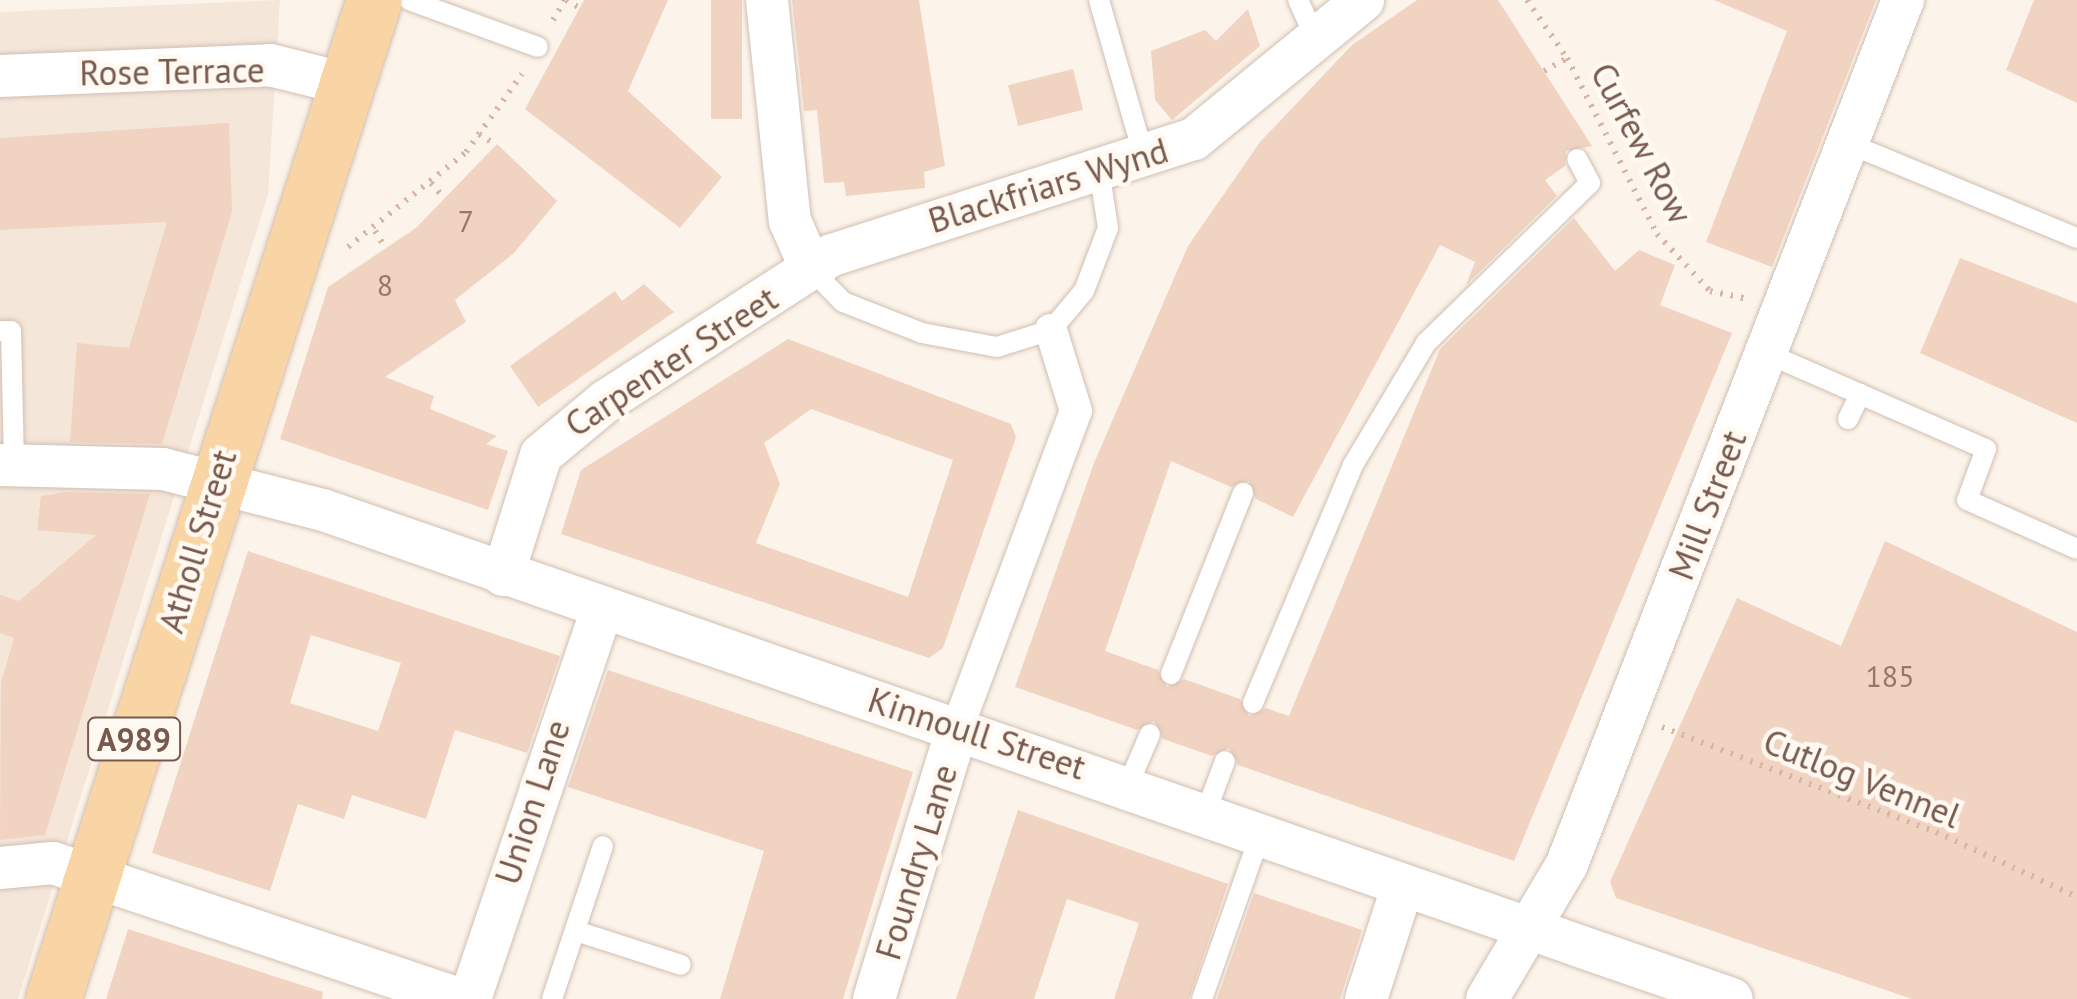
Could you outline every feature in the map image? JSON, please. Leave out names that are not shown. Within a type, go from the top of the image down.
[{"type":"main road","name":"A989","points":[[343,83],[374,0]]},
{"type":"main road","name":"Atholl Street","points":[[53,999],[343,83]]},
{"type":"street","points":[[767,0],[790,221],[811,269]]},
{"type":"street","name":"Blackfriars Wynd","points":[[811,269],[899,230],[1194,139],[1363,0]]},
{"type":"street","name":"Mill Street","points":[[1488,999],[1526,923],[1567,864],[1903,0]]},
{"type":"street","name":"Rose Terrace","points":[[0,76],[270,66],[343,83]]},
{"type":"street","name":"Carpenter Street","points":[[503,574],[550,442],[811,269]]},
{"type":"street","points":[[958,726],[1076,411],[1051,330]]},
{"type":"street","name":"Kinnoull Street","points":[[7,464],[217,479],[1129,783],[1402,888],[1526,923],[1732,999]]},
{"type":"street","name":"Union Lane","points":[[470,999],[602,609]]},
{"type":"street","name":"Foundry Lane","points":[[874,999],[958,726]]},
{"type":"street","points":[[0,868],[53,863],[458,999]]},
{"type":"street","points":[[1366,999],[1402,888]]},
{"type":"lane","points":[[409,0],[538,47]]},
{"type":"lane","points":[[1099,0],[1144,157]]},
{"type":"lane","points":[[1298,0],[1316,39]]},
{"type":"lane","points":[[1845,142],[2077,238]]},
{"type":"lane","points":[[1254,704],[1353,465],[1426,343],[1590,183],[1577,159]]},
{"type":"lane","points":[[811,269],[843,302],[922,333],[997,348],[1051,330],[1084,291],[1108,228],[1100,169]]},
{"type":"lane","points":[[0,331],[11,330],[7,464]]},
{"type":"lane","points":[[1766,353],[1986,449],[1967,500],[2077,549]]},
{"type":"lane","points":[[1848,419],[1860,394]]},
{"type":"lane","points":[[1171,674],[1243,493]]},
{"type":"lane","points":[[1129,783],[1150,734]]},
{"type":"lane","points":[[1206,812],[1226,761]]},
{"type":"lane","points":[[1202,999],[1262,832]]},
{"type":"lane","points":[[552,999],[603,846]]},
{"type":"lane","points":[[576,931],[681,965]]},
{"type":"path","points":[[342,250],[375,231],[479,134],[565,0],[580,8]]},
{"type":"path","name":"Curfew Row","points":[[1527,0],[1567,58],[1657,234],[1710,291],[1784,308]]},
{"type":"path","points":[[1544,71],[1567,58]]},
{"type":"path","points":[[479,134],[496,146]]},
{"type":"path","points":[[431,182],[444,198]]},
{"type":"path","points":[[375,231],[385,248]]},
{"type":"path","name":"Cutlog Vennel","points":[[1626,714],[1936,832],[2077,897]]},
{"type":"shaded area","points":[[280,0],[268,194],[18,999],[0,999],[0,12]]},
{"type":"building","points":[[584,0],[668,0],[628,91],[722,177],[680,228],[525,109]]},
{"type":"building","points":[[711,0],[742,0],[742,119],[711,119]]},
{"type":"building","points":[[792,0],[919,0],[945,166],[924,172],[925,188],[846,196],[844,182],[824,183],[817,110],[804,111]]},
{"type":"building","points":[[1417,0],[1498,0],[1592,146],[1566,151],[1565,166],[1545,180],[1557,196],[1466,285],[1475,262],[1440,245],[1293,517],[1256,499],[1249,481],[1231,487],[1171,461],[1105,651],[1158,670],[1167,687],[1184,679],[1240,699],[1249,716],[1266,708],[1289,716],[1440,349],[1574,218],[1615,271],[1639,250],[1675,265],[1660,305],[1732,333],[1514,861],[1238,765],[1229,748],[1212,756],[1163,739],[1154,721],[1137,730],[1015,687],[1094,463],[1188,246],[1260,142],[1352,45]]},
{"type":"building","points":[[1714,0],[1876,0],[1772,267],[1706,242],[1787,31]]},
{"type":"building","points":[[2034,0],[2077,0],[2077,103],[2006,70]]},
{"type":"building","points":[[1248,9],[1260,46],[1172,120],[1155,100],[1151,51],[1205,30],[1216,41]]},
{"type":"building","points":[[1073,69],[1083,110],[1018,126],[1008,85]]},
{"type":"building","points":[[229,123],[232,212],[162,444],[70,442],[77,343],[129,348],[167,222],[0,230],[0,138]]},
{"type":"building","points":[[497,144],[557,201],[514,253],[455,300],[466,322],[385,377],[434,396],[430,409],[497,436],[486,444],[508,451],[488,510],[280,439],[328,287],[416,228]]},
{"type":"building","points":[[1960,258],[2077,303],[2077,423],[1920,353]]},
{"type":"building","points":[[644,284],[674,312],[538,407],[510,366],[615,291],[622,301]]},
{"type":"building","points":[[788,339],[1011,424],[1016,437],[943,648],[929,658],[561,534],[581,470]],"holes":[[[811,409],[953,460],[908,597],[756,543],[780,484],[764,443]]]},
{"type":"building","points":[[66,492],[150,494],[45,835],[0,840],[1,683],[14,638],[0,633],[0,595],[19,601],[96,535],[37,530],[41,496]]},
{"type":"building","points":[[1885,541],[2077,632],[2077,999],[1912,999],[1616,898],[1610,882],[1737,598],[1841,646]]},
{"type":"building","points":[[248,551],[560,656],[527,753],[455,730],[426,819],[352,795],[344,819],[298,804],[270,891],[152,853]],"holes":[[[311,635],[401,663],[378,731],[290,703]]]},
{"type":"building","points":[[608,670],[913,772],[843,999],[720,999],[764,851],[568,787]]},
{"type":"building","points":[[1018,810],[1228,884],[1189,999],[1114,999],[1139,923],[1067,899],[1034,999],[956,999]]},
{"type":"building","points":[[1254,893],[1362,930],[1340,999],[1217,999]]},
{"type":"building","points":[[128,929],[323,992],[322,999],[106,999]]}]
